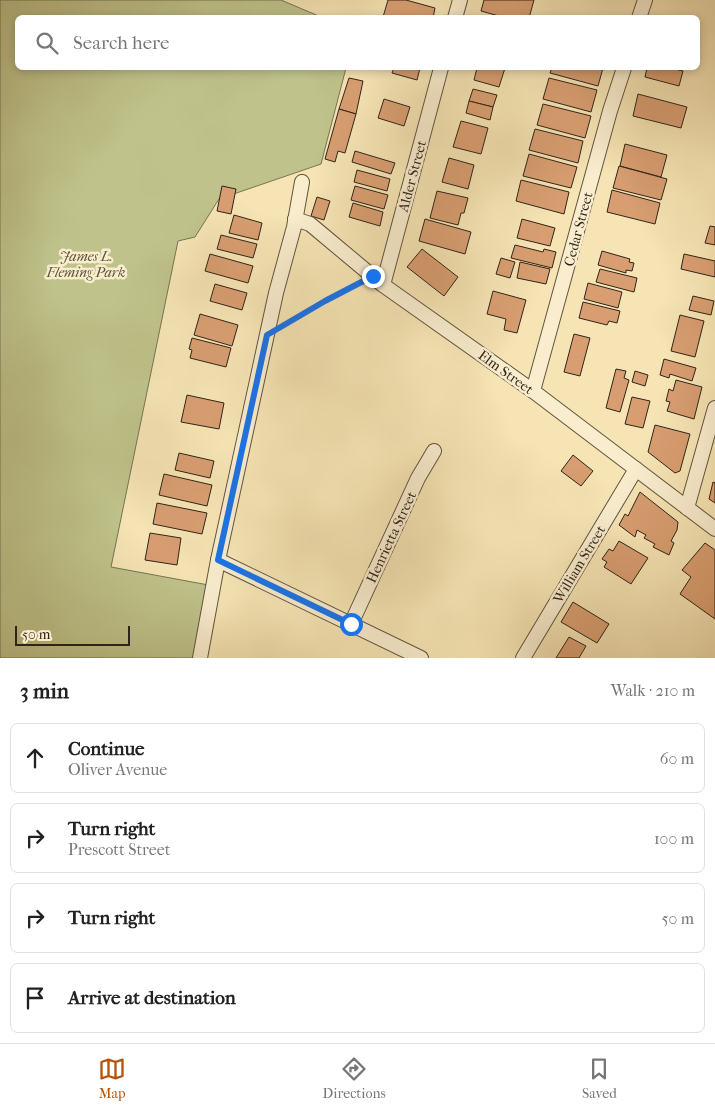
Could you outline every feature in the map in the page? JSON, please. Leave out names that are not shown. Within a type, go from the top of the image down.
[{"type":"street","points":[[456,15],[460,0]]},
{"type":"street","points":[[641,15],[645,0]]},
{"type":"street","name":"Alder Street","points":[[378,280],[440,70]]},
{"type":"street","name":"Cedar Street","points":[[534,391],[610,111],[623,70]]},
{"type":"street","points":[[200,658],[218,560],[302,182]]},
{"type":"street","name":"Elm Street","points":[[295,219],[310,224],[378,280],[534,391],[715,529]]},
{"type":"street","points":[[686,508],[715,408]]},
{"type":"street","name":"Henrietta Street","points":[[351,624],[418,478],[434,451]]},
{"type":"street","name":"William Street","points":[[523,658],[636,469]]},
{"type":"street","points":[[218,560],[421,658]]},
{"type":"path","points":[[267,335],[325,301],[378,280]]},
{"type":"green space","name":"James L. Fleming Park","points":[[0,0],[281,0],[316,15],[15,15],[15,70],[345,70],[321,164],[219,199],[195,237],[178,241],[111,567],[214,586],[200,658],[0,658]]},
{"type":"building","points":[[388,0],[406,0],[435,8],[434,15],[384,15]]},
{"type":"building","points":[[484,0],[534,0],[530,15],[495,15],[481,11]]},
{"type":"building","points":[[393,70],[420,70],[417,80],[392,73]]},
{"type":"building","points":[[476,70],[504,70],[499,87],[474,80]]},
{"type":"building","points":[[551,70],[602,70],[598,86],[550,73]]},
{"type":"building","points":[[647,70],[683,71],[679,86],[645,77]]},
{"type":"building","points":[[349,78],[363,81],[356,114],[339,109]]},
{"type":"building","points":[[549,78],[597,90],[591,112],[543,99]]},
{"type":"building","points":[[473,89],[497,95],[493,107],[469,101]]},
{"type":"building","points":[[638,94],[687,107],[681,128],[633,116]]},
{"type":"building","points":[[384,99],[410,107],[404,126],[378,118]]},
{"type":"building","points":[[469,101],[493,107],[490,120],[466,113]]},
{"type":"building","points":[[543,104],[591,116],[585,138],[537,125]]},
{"type":"building","points":[[339,109],[356,114],[345,153],[338,151],[335,162],[325,159]]},
{"type":"building","points":[[461,121],[488,128],[481,154],[453,147]]},
{"type":"building","points":[[535,129],[583,141],[578,163],[529,150]]},
{"type":"building","points":[[625,144],[667,155],[661,177],[620,166]]},
{"type":"building","points":[[355,151],[395,163],[391,174],[352,162]]},
{"type":"building","points":[[529,154],[577,167],[571,188],[523,176]]},
{"type":"building","points":[[449,158],[474,165],[468,189],[442,182]]},
{"type":"building","points":[[619,166],[667,179],[661,200],[613,188]]},
{"type":"building","points":[[357,170],[390,179],[387,191],[354,182]]},
{"type":"building","points":[[521,180],[569,192],[564,214],[516,201]]},
{"type":"building","points":[[222,186],[236,189],[231,214],[217,211]]},
{"type":"building","points":[[355,186],[388,195],[384,209],[351,200]]},
{"type":"building","points":[[612,190],[660,203],[655,224],[607,212]]},
{"type":"building","points":[[437,191],[468,198],[458,225],[430,218]]},
{"type":"building","points":[[317,197],[330,201],[324,220],[311,216]]},
{"type":"building","points":[[353,203],[383,212],[380,226],[349,217]]},
{"type":"building","points":[[234,215],[262,223],[258,240],[229,233]]},
{"type":"building","points":[[425,219],[471,232],[465,254],[419,241]]},
{"type":"building","points":[[522,219],[555,228],[550,246],[517,238]]},
{"type":"building","points":[[710,226],[715,227],[715,245],[705,243]]},
{"type":"building","points":[[221,235],[257,244],[253,258],[217,249]]},
{"type":"building","points":[[515,245],[543,252],[544,249],[556,252],[552,268],[511,258]]},
{"type":"building","points":[[422,249],[458,277],[444,296],[407,267]]},
{"type":"building","points":[[602,251],[630,259],[629,262],[634,263],[632,271],[626,270],[626,273],[598,265]]},
{"type":"building","points":[[210,254],[253,266],[248,283],[205,271]]},
{"type":"building","points":[[684,254],[715,261],[715,277],[681,269]]},
{"type":"building","points":[[501,258],[515,262],[510,278],[496,274]]},
{"type":"building","points":[[520,262],[550,269],[546,284],[517,278]]},
{"type":"building","points":[[600,269],[637,278],[634,292],[596,282]]},
{"type":"building","points":[[588,283],[622,292],[618,308],[584,299]]},
{"type":"building","points":[[215,284],[247,293],[242,310],[210,301]]},
{"type":"building","points":[[493,291],[526,300],[517,333],[504,330],[506,319],[487,314]]},
{"type":"building","points":[[693,296],[714,301],[711,315],[689,310]]},
{"type":"building","points":[[583,302],[620,311],[617,323],[609,321],[607,325],[579,318]]},
{"type":"building","points":[[200,314],[238,325],[232,346],[194,335]]},
{"type":"building","points":[[680,315],[704,321],[695,357],[671,351]]},
{"type":"building","points":[[574,334],[590,338],[580,376],[564,372]]},
{"type":"building","points":[[192,338],[231,348],[226,367],[190,358],[192,350],[189,349]]},
{"type":"building","points":[[664,359],[696,368],[692,381],[670,374],[669,378],[660,375]]},
{"type":"building","points":[[616,369],[626,371],[624,378],[629,380],[620,412],[606,408]]},
{"type":"building","points":[[635,371],[648,375],[645,386],[632,382]]},
{"type":"building","points":[[676,380],[702,387],[694,419],[667,411],[670,402],[666,401],[669,389],[673,391]]},
{"type":"building","points":[[187,395],[224,403],[219,429],[181,422]]},
{"type":"building","points":[[632,397],[650,401],[643,428],[625,424]]},
{"type":"building","points":[[655,425],[690,434],[680,471],[675,473],[648,452]]},
{"type":"building","points":[[179,453],[214,461],[210,478],[175,470]]},
{"type":"building","points":[[573,455],[593,471],[581,486],[561,471]]},
{"type":"building","points":[[164,474],[212,485],[207,506],[159,495]]},
{"type":"building","points":[[713,482],[715,483],[715,503],[709,499]]},
{"type":"building","points":[[640,492],[678,522],[677,530],[671,541],[674,543],[669,555],[653,547],[655,544],[644,538],[646,535],[637,530],[635,537],[619,525],[625,514],[628,516]]},
{"type":"building","points":[[157,503],[207,513],[202,534],[153,524]]},
{"type":"building","points":[[150,533],[181,538],[177,565],[145,560]]},
{"type":"building","points":[[619,541],[648,558],[631,584],[604,567],[607,562],[602,559],[609,549],[613,551]]},
{"type":"building","points":[[705,543],[715,550],[715,619],[680,594],[691,577],[682,570]]},
{"type":"building","points":[[573,602],[609,624],[597,643],[561,622]]},
{"type":"building","points":[[569,637],[586,646],[579,658],[556,658]]},
{"type":"route","points":[[351,624],[218,560],[267,335],[325,301],[373,276]]}]
